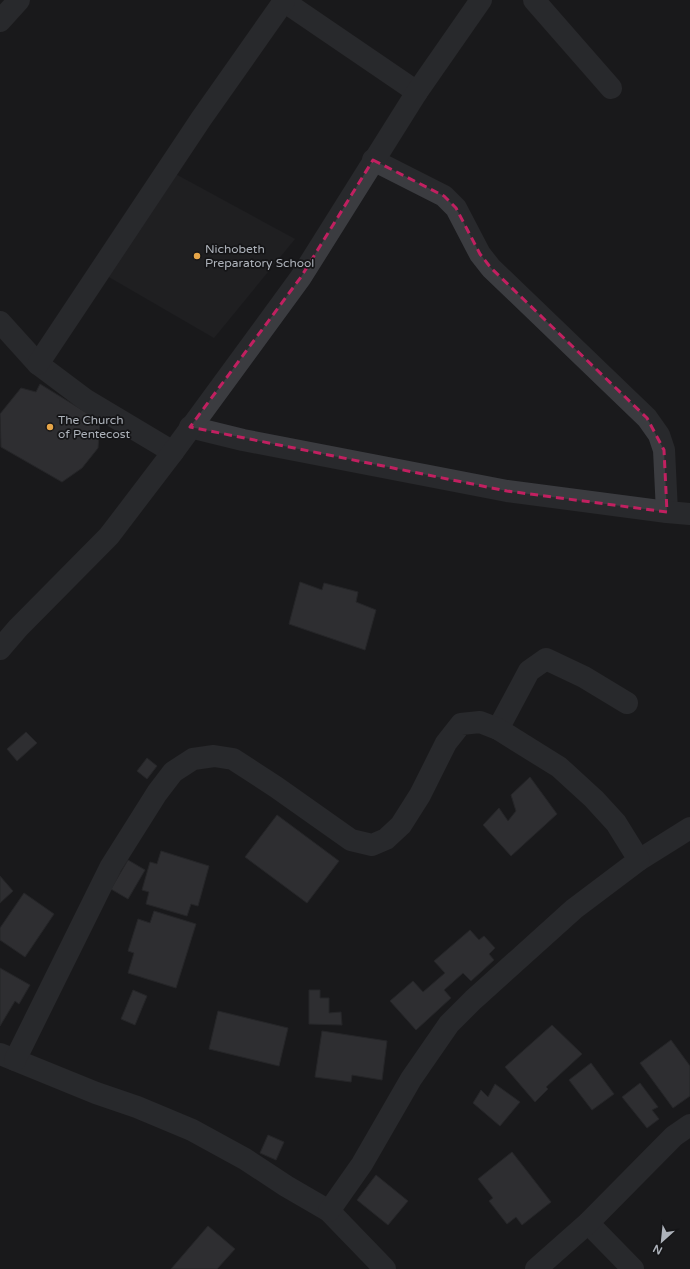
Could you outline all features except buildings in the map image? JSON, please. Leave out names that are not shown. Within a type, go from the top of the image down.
[{"type":"street","points":[[0,21],[19,0]]},
{"type":"street","points":[[3,641],[18,628],[109,536],[173,452],[301,277],[417,92],[481,0]]},
{"type":"street","points":[[534,0],[611,88]]},
{"type":"street","points":[[38,364],[201,119],[283,1],[417,92]]},
{"type":"street","points":[[373,160],[444,196],[456,208],[480,254],[491,268],[647,418],[659,435],[664,450],[667,512]]},
{"type":"street","points":[[0,322],[38,364],[86,400],[173,452]]},
{"type":"street","points":[[190,427],[243,440],[507,491],[690,514]]},
{"type":"street","points":[[498,729],[529,671],[546,659],[584,677],[627,703]]},
{"type":"street","points":[[385,1269],[328,1211],[245,1159],[192,1130],[8,1057],[111,866],[157,793],[173,772],[193,759],[214,756],[233,759],[276,787],[351,840],[372,845],[386,839],[401,825],[420,795],[446,743],[461,724],[480,722],[498,729],[558,767],[594,799],[616,822],[639,860]]},
{"type":"street","points":[[328,1211],[362,1164],[411,1079],[449,1024],[473,1000],[574,909],[639,860],[690,828]]},
{"type":"street","points":[[536,1269],[588,1223],[674,1136],[690,1125]]},
{"type":"street","points":[[588,1223],[633,1269]]},
{"type":"highlighted area","points":[[373,160],[444,196],[456,208],[480,254],[491,268],[647,418],[664,450],[667,512],[507,491],[190,427],[301,277]]},
{"type":"shaded area","name":"Nichobeth Preparatory School","points":[[170,171],[295,239],[214,338],[102,273]]},
{"type":"place","name":"Nichobeth Preparatory School","points":[[197,256]]},
{"type":"place","name":"The Church of Pentecost","points":[[50,427]]}]
